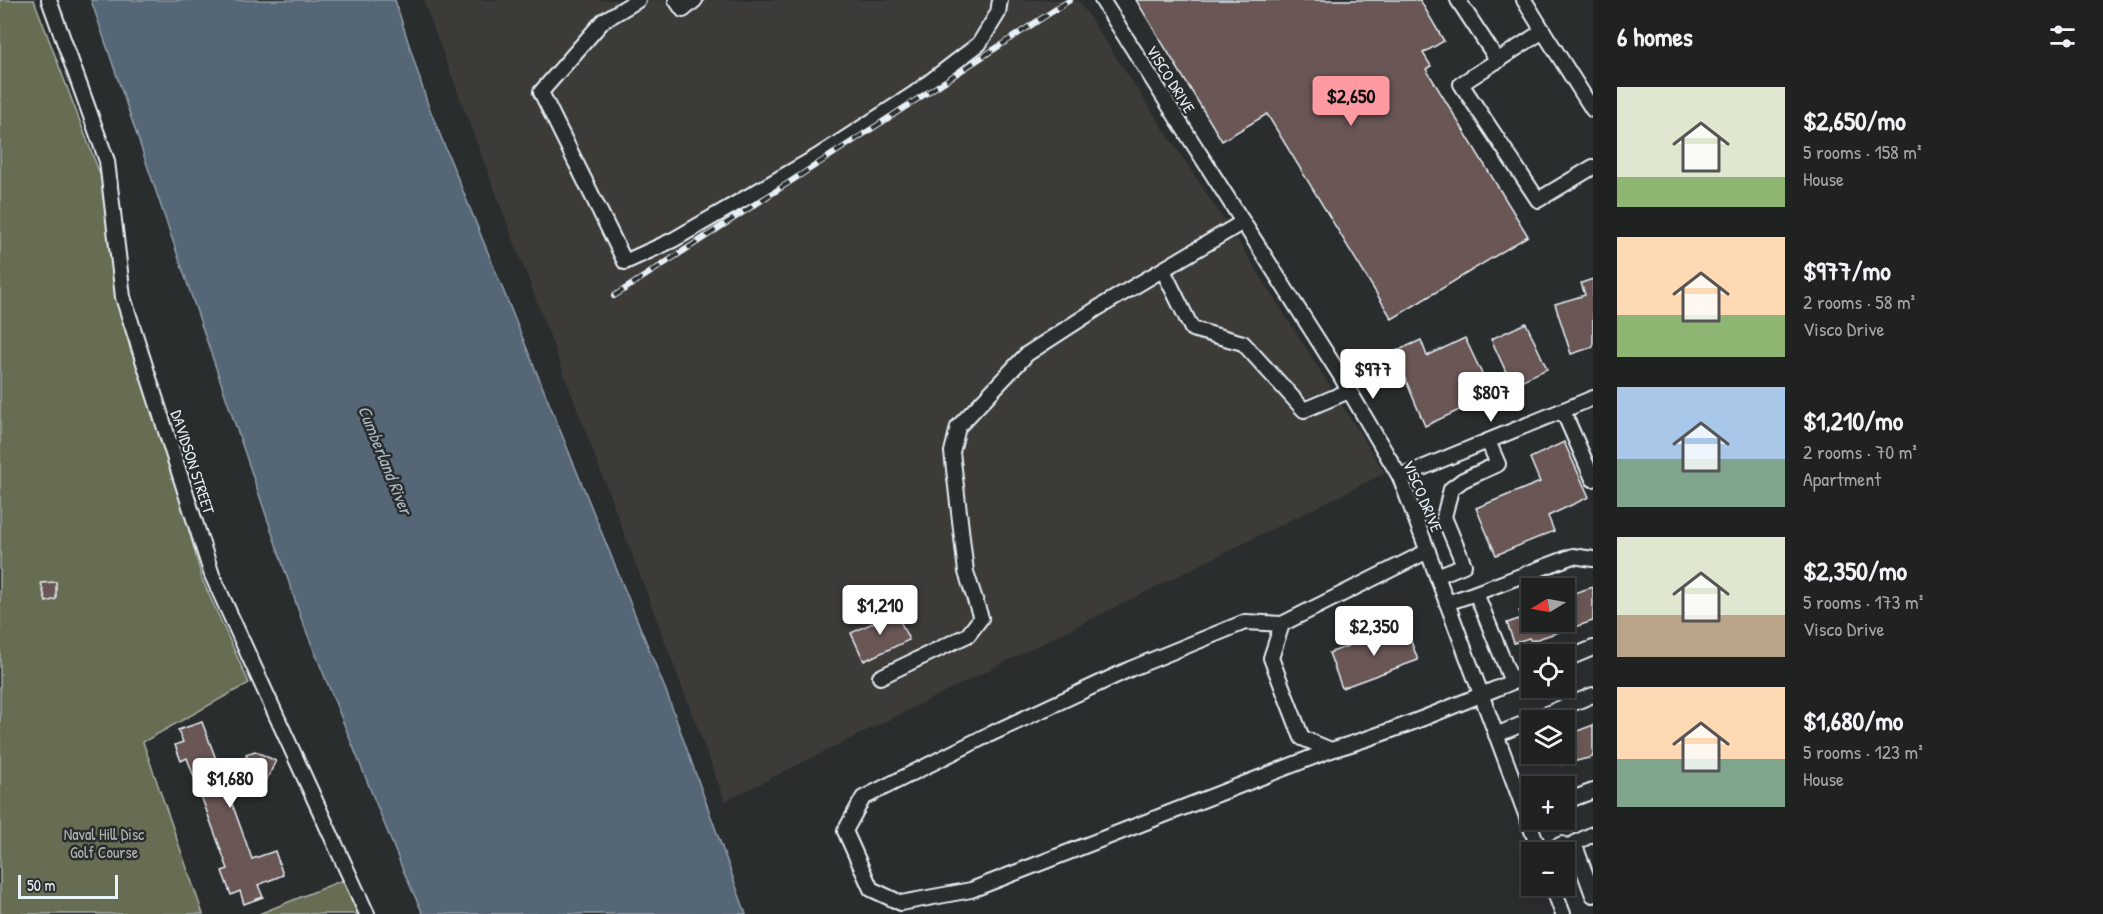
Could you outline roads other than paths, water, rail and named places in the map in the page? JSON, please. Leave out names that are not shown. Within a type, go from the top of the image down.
[{"type":"street","name":"DAVIDSON STREET","points":[[49,0],[107,161],[123,297],[212,575],[367,914]]},
{"type":"street","points":[[638,0],[603,21],[541,92],[625,262],[673,240],[818,156],[915,93],[979,44],[998,13],[1000,0]]},
{"type":"street","points":[[676,0],[683,9],[695,0]]},
{"type":"street","name":"VISCO DRIVE","points":[[1101,0],[1349,391],[1400,477],[1496,735],[1521,796]]},
{"type":"street","points":[[1458,0],[1498,61]]},
{"type":"street","points":[[1524,0],[1593,110]]},
{"type":"street","points":[[1543,31],[1461,84],[1538,200],[1593,167]]},
{"type":"street","points":[[880,677],[968,635],[981,618],[965,561],[952,452],[958,427],[1027,354],[1243,222]]},
{"type":"street","points":[[1163,270],[1192,329],[1243,343],[1304,410],[1349,391]]},
{"type":"street","points":[[1400,477],[1593,398]]},
{"type":"street","points":[[1563,411],[1593,479]]},
{"type":"street","points":[[1437,576],[1464,564],[1444,517],[1451,489],[1463,480],[1498,464],[1488,441]]},
{"type":"street","points":[[1428,551],[1282,624],[1245,622],[1130,669],[982,738],[863,798],[845,831],[871,889],[901,903],[971,890],[1331,750],[1396,731],[1436,712],[1521,678]]},
{"type":"street","points":[[1447,603],[1573,556],[1593,559]]},
{"type":"street","points":[[1476,593],[1512,682]]},
{"type":"street","points":[[1282,624],[1270,658],[1302,738],[1331,750]]},
{"type":"street","points":[[1575,655],[1593,648]]},
{"type":"street","points":[[1556,710],[1593,695]]},
{"type":"street","points":[[1496,735],[1521,725]]},
{"type":"street","points":[[1575,798],[1593,791]]},
{"type":"street","points":[[1575,843],[1593,834]]},
{"type":"street","points":[[1575,850],[1593,895]]},
{"type":"street","points":[[1556,896],[1563,914]]},
{"type":"water","name":"Cumberland River","points":[[91,0],[395,0],[428,105],[666,691],[746,914],[423,914],[301,618]]},
{"type":"railway","points":[[614,296],[1070,0]]},
{"type":"park label","name":"Naval Hill Disc Golf Course","points":[[104,843]]}]
